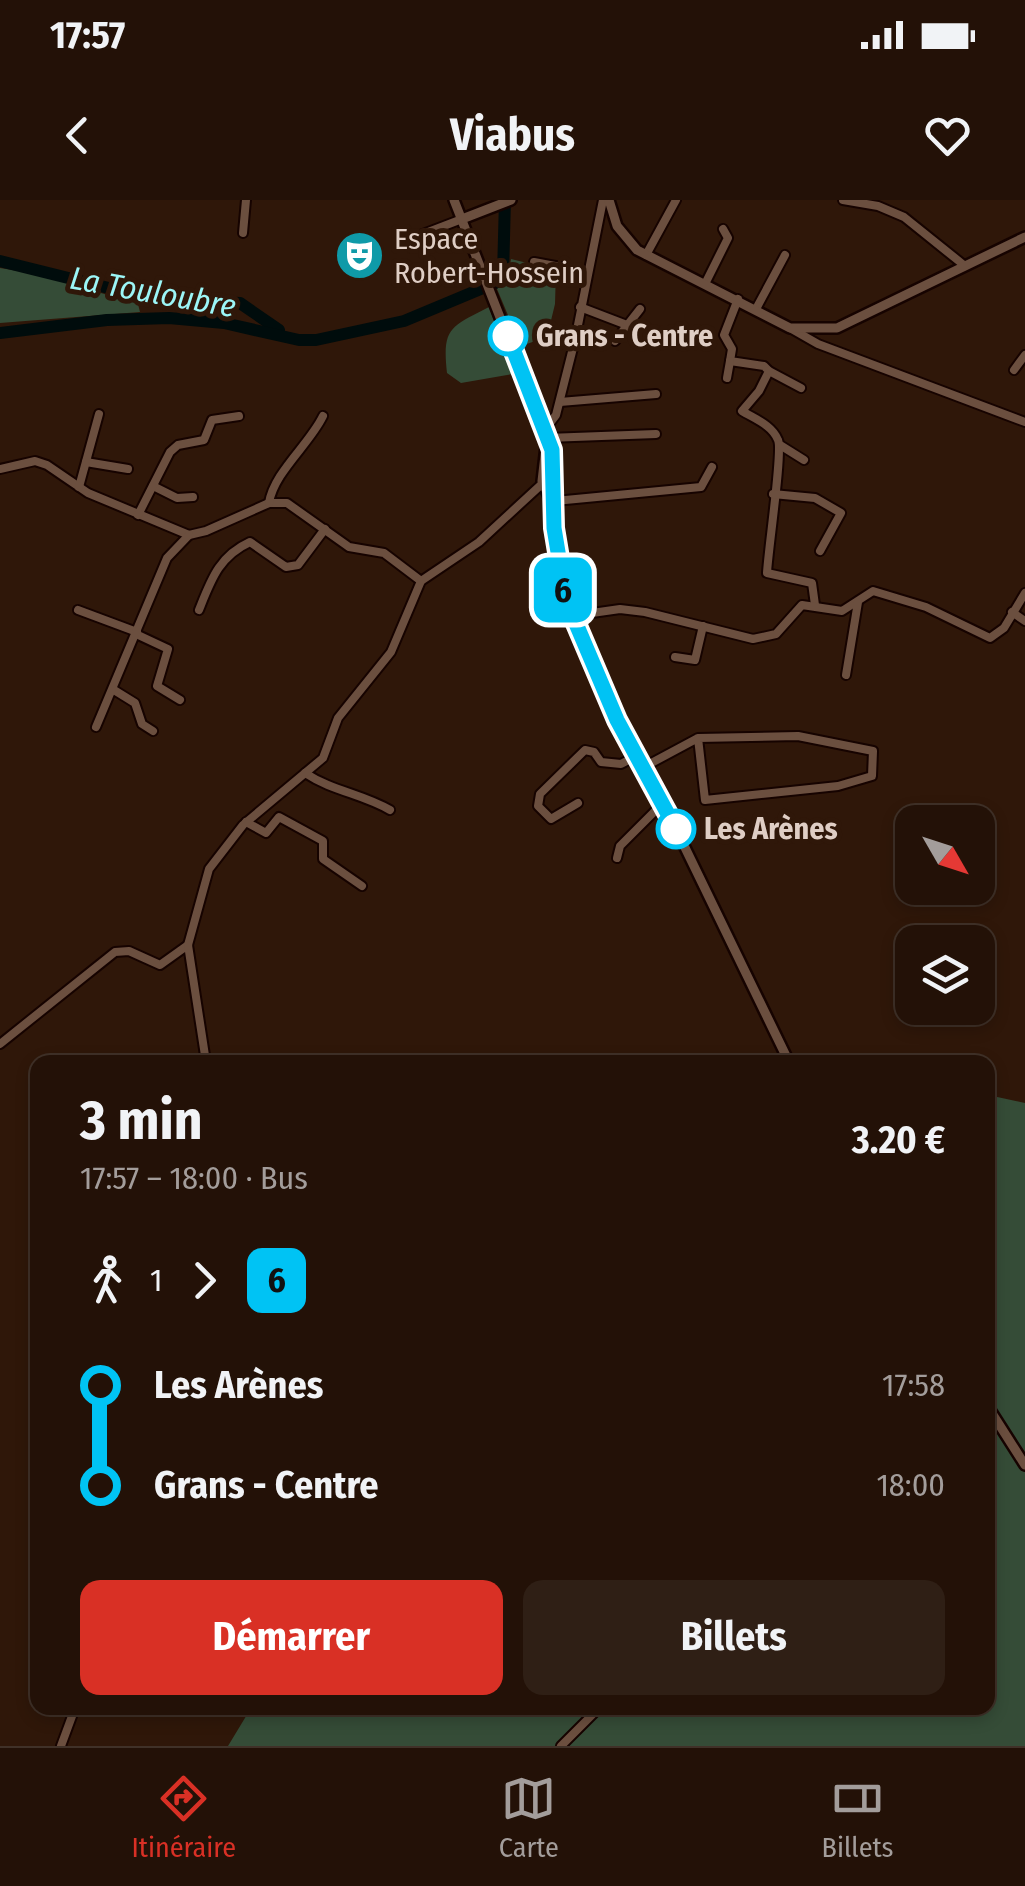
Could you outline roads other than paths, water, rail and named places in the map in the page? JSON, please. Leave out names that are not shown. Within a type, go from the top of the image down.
[{"type":"street","points":[[243,233],[246,200]]},
{"type":"street","points":[[454,200],[545,435],[561,582],[571,616],[636,756],[786,1055]]},
{"type":"street","points":[[402,242],[511,200]]},
{"type":"street","points":[[545,435],[560,402],[606,200]]},
{"type":"street","points":[[606,200],[626,242],[646,255],[706,282],[818,344],[1025,422]]},
{"type":"street","points":[[843,200],[878,206],[904,217],[965,266]]},
{"type":"street","points":[[646,255],[677,201]]},
{"type":"street","points":[[706,282],[728,236]]},
{"type":"street","points":[[790,328],[837,328],[1025,237]]},
{"type":"street","points":[[756,309],[785,254]]},
{"type":"street","points":[[534,262],[587,272]]},
{"type":"street","points":[[728,378],[732,348],[724,335],[738,300]]},
{"type":"street","points":[[580,307],[628,325]]},
{"type":"street","points":[[615,341],[640,309]]},
{"type":"street","points":[[1014,370],[1025,355]]},
{"type":"street","points":[[730,361],[769,371],[801,388]]},
{"type":"street","points":[[769,371],[759,392],[742,411],[772,428],[780,446],[767,573],[812,583],[815,605]]},
{"type":"street","points":[[560,402],[656,394]]},
{"type":"street","points":[[79,487],[99,414]]},
{"type":"street","points":[[138,515],[170,452],[204,440],[212,420],[239,416]]},
{"type":"street","points":[[269,503],[274,486],[305,448],[323,416]]},
{"type":"street","points":[[545,435],[656,434]]},
{"type":"street","points":[[780,446],[804,460]]},
{"type":"street","points":[[0,469],[35,461],[79,487],[188,535],[206,532],[269,503],[287,503],[349,547],[384,553],[422,580]]},
{"type":"street","points":[[86,462],[128,468]]},
{"type":"street","points":[[556,501],[701,487],[712,468]]},
{"type":"street","points":[[547,481],[556,501],[554,528]]},
{"type":"street","points":[[205,1055],[188,945],[203,882],[246,822],[323,758],[338,718],[391,652],[422,580],[478,542],[547,481]]},
{"type":"street","points":[[153,486],[178,498],[193,496]]},
{"type":"street","points":[[773,494],[814,498],[841,514],[820,551]]},
{"type":"street","points":[[199,610],[214,572],[229,551],[250,542],[286,567],[298,565],[325,529]]},
{"type":"street","points":[[96,727],[167,558],[188,535]]},
{"type":"street","points":[[571,616],[620,609],[753,639],[770,637],[795,610],[815,605],[842,610],[873,591],[904,600],[990,638],[1004,628],[1025,593]]},
{"type":"street","points":[[846,674],[859,597]]},
{"type":"street","points":[[78,610],[168,649],[157,686],[180,700]]},
{"type":"street","points":[[1012,612],[1025,620]]},
{"type":"street","points":[[674,657],[696,660],[702,626]]},
{"type":"street","points":[[114,690],[136,703],[142,724],[153,731]]},
{"type":"street","points":[[642,768],[698,738],[798,736],[874,751],[872,776],[838,786],[704,800],[698,738]]},
{"type":"street","points":[[578,802],[552,819],[538,806],[540,794],[585,750],[594,752],[601,762],[621,764],[636,756]]},
{"type":"street","points":[[305,773],[320,784],[365,797],[390,810]]},
{"type":"street","points":[[617,858],[617,850],[662,804]]},
{"type":"street","points":[[246,822],[266,833],[279,816],[322,841],[323,859],[362,886]]},
{"type":"street","points":[[0,1044],[115,952],[129,951],[160,965],[188,945]]},
{"type":"street","points":[[995,1418],[1025,1465]]},
{"type":"street","points":[[61,1746],[72,1715]]},
{"type":"street","points":[[560,1746],[592,1715]]},
{"type":"waterway","name":"La Touloubre","points":[[0,333],[107,320],[169,318],[224,323],[299,340],[316,340],[404,321],[495,283],[503,275],[505,200]]},
{"type":"waterway","name":"La Touloubre","points":[[0,261],[153,299],[240,303],[279,330]]},
{"type":"place","name":"Espace Robert-Hossein","points":[[359,256]]},
{"type":"place","name":"Grans - Centre","points":[[508,336]]},
{"type":"place","name":"Les Arènes","points":[[676,829]]}]
